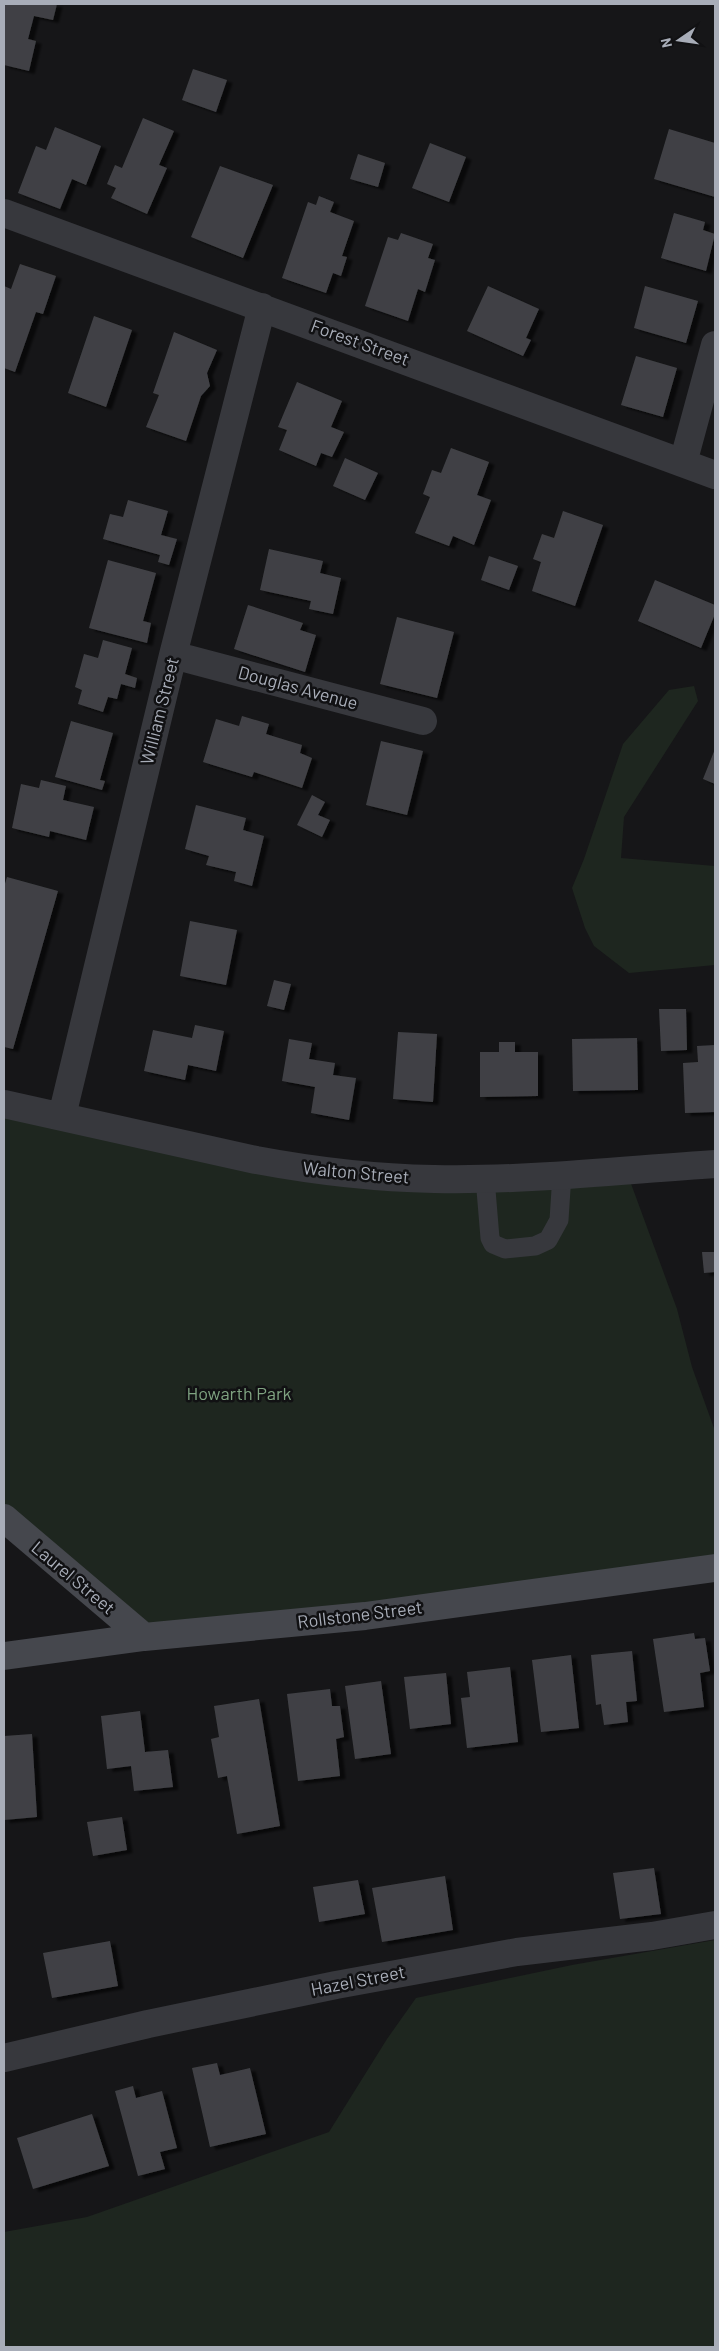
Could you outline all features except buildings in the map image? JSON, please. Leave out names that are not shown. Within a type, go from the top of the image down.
[{"type":"main road","name":"Laurel Street","points":[[4,1518],[144,1636]]},
{"type":"main road","name":"Rollstone Street","points":[[4,1656],[144,1636],[365,1616],[715,1568]]},
{"type":"street","name":"Forest Street","points":[[4,213],[715,475]]},
{"type":"street","name":"William Street","points":[[62,1116],[173,655],[262,307]]},
{"type":"street","points":[[683,464],[715,345]]},
{"type":"street","name":"Douglas Avenue","points":[[173,655],[423,721]]},
{"type":"street","name":"Walton Street","points":[[4,1104],[297,1167],[384,1177],[434,1179],[485,1178],[715,1164]]},
{"type":"street","name":"Hazel Street","points":[[4,2058],[148,2024],[336,1985],[517,1952],[652,1936],[715,1925]]},
{"type":"lane","points":[[485,1178],[490,1238],[493,1244],[505,1249],[535,1246],[548,1240],[559,1220],[562,1174]]},
{"type":"green space","points":[[694,686],[698,701],[624,817],[621,858],[715,866],[715,965],[629,973],[594,946],[585,928],[572,888],[584,859],[623,744],[669,690]]},
{"type":"green space","name":"Howarth Park","points":[[4,1104],[297,1167],[626,1170],[677,1309],[692,1367],[715,1431],[715,1568],[144,1637],[4,1518]]},
{"type":"green space","points":[[715,1940],[715,2347],[4,2347],[4,2232],[87,2217],[329,2132],[387,2039],[416,1998],[572,1965]]}]
